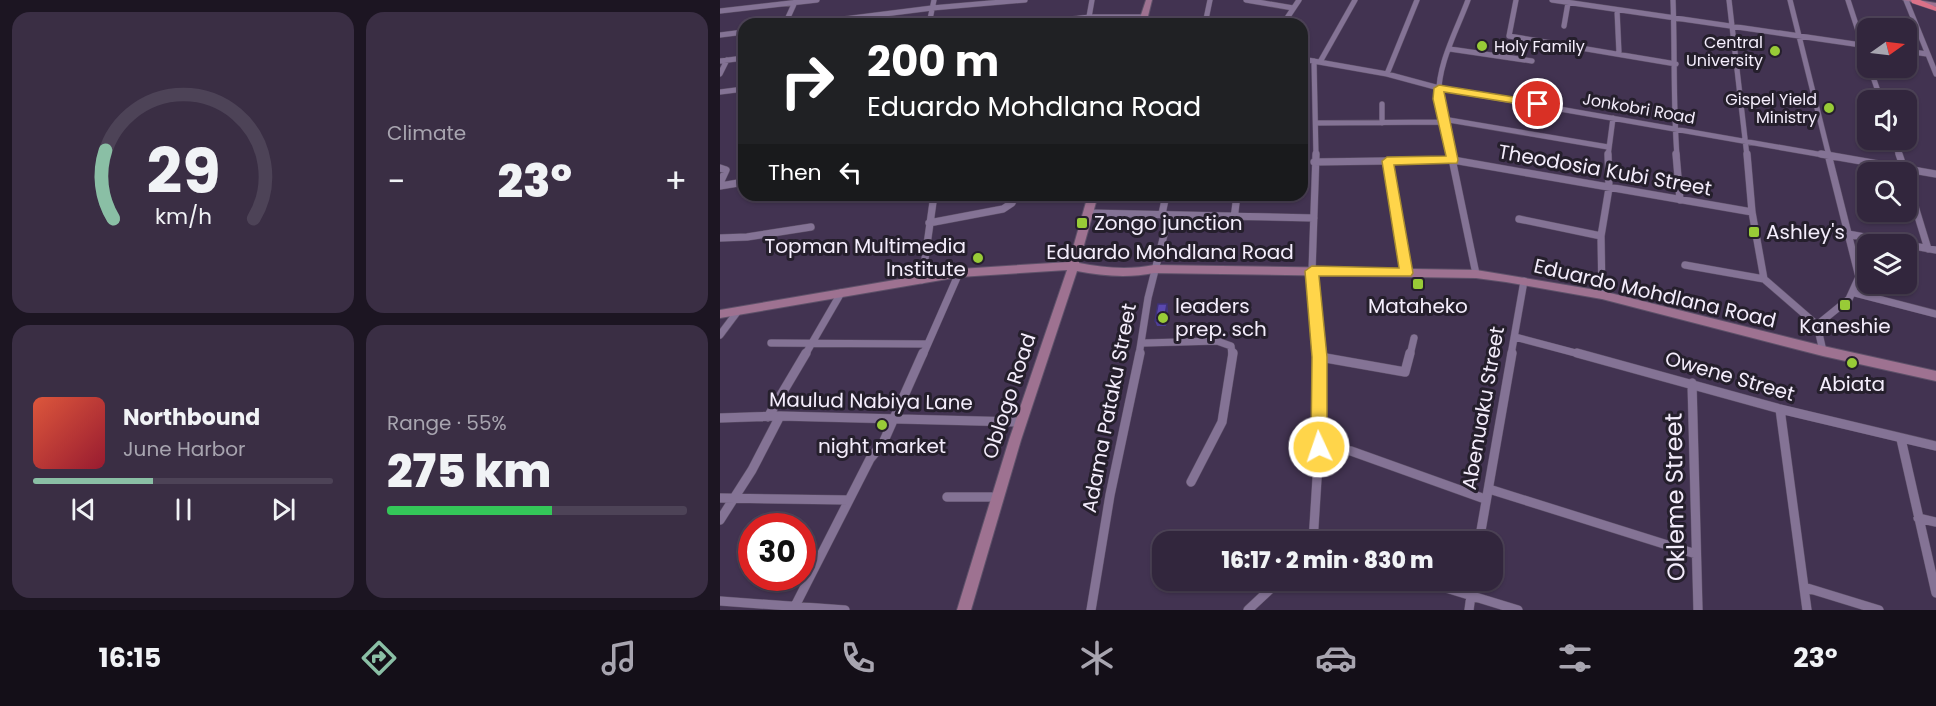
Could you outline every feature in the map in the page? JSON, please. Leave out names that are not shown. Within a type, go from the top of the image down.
[{"type":"highway","points":[[1909,0],[1933,4]]},
{"type":"main road","points":[[1143,18],[1148,0]]},
{"type":"main road","name":"Oblogo Road","points":[[964,610],[1020,422],[1091,201]]},
{"type":"main road","name":"Eduardo Mohdlana Road","points":[[720,314],[959,273],[1072,266],[1092,270],[1138,272],[1154,269],[1476,274],[1602,295],[1823,351],[1936,376]]},
{"type":"street","points":[[758,7],[762,0]]},
{"type":"street","points":[[720,11],[817,0]]},
{"type":"street","points":[[930,18],[934,0]]},
{"type":"street","points":[[853,18],[1025,0]]},
{"type":"street","points":[[1089,17],[1092,0]]},
{"type":"street","points":[[1206,18],[1210,0]]},
{"type":"street","points":[[1246,0],[1293,8]]},
{"type":"street","points":[[1287,18],[1299,0]]},
{"type":"street","points":[[1314,531],[1319,447],[1320,357],[1312,271],[1317,61],[1355,0]]},
{"type":"street","points":[[1387,74],[1417,0]]},
{"type":"street","points":[[1468,0],[1450,49],[1438,99],[1476,274]]},
{"type":"street","points":[[1516,0],[1509,36],[1676,64]]},
{"type":"street","points":[[1552,0],[1857,45]]},
{"type":"street","points":[[1673,0],[1676,64],[1673,110],[1680,200]]},
{"type":"street","points":[[1729,0],[1730,26],[1746,141],[1752,212],[1764,279]]},
{"type":"street","points":[[1790,0],[1859,277],[1855,293],[1850,300],[1817,325]]},
{"type":"street","points":[[1848,0],[1857,24]]},
{"type":"street","points":[[1909,0],[1936,74]]},
{"type":"street","points":[[788,18],[795,3]]},
{"type":"street","points":[[1564,26],[1568,3]]},
{"type":"street","points":[[1617,9],[1619,53]]},
{"type":"street","points":[[1081,18],[1107,18]]},
{"type":"street","points":[[720,35],[738,33]]},
{"type":"street","points":[[1450,49],[1532,61]]},
{"type":"street","points":[[1917,53],[1927,54]]},
{"type":"street","points":[[720,74],[723,61],[738,59]]},
{"type":"street","name":"Jonkobri Road","points":[[1308,60],[1387,74],[1439,88],[1829,154],[1861,162]]},
{"type":"street","points":[[720,92],[738,90]]},
{"type":"street","points":[[1382,104],[1382,123]]},
{"type":"street","points":[[1602,295],[1601,236],[1609,188],[1608,147],[1613,118]]},
{"type":"street","points":[[1317,123],[1443,121],[1608,147]]},
{"type":"street","name":"Theodosia Kubi Street","points":[[1314,162],[1453,160],[1752,212]]},
{"type":"street","points":[[1387,161],[1407,273]]},
{"type":"street","points":[[720,168],[726,170],[720,184],[738,183]]},
{"type":"street","name":"Jonkobri Road","points":[[1917,173],[1936,174]]},
{"type":"street","points":[[922,280],[933,201]]},
{"type":"street","points":[[929,222],[1004,209],[1013,201]]},
{"type":"street","name":"Adama Pataku Street","points":[[1091,610],[1110,495],[1144,343],[1146,314],[1166,214],[1166,201]]},
{"type":"street","points":[[1234,219],[1236,201]]},
{"type":"street","points":[[1848,234],[1932,249],[1917,207]]},
{"type":"street","points":[[1088,213],[1166,214],[1234,219],[1314,218]]},
{"type":"street","points":[[1519,219],[1601,236]]},
{"type":"street","points":[[720,238],[747,237],[811,227]]},
{"type":"street","points":[[1685,265],[1764,279],[1817,325],[1823,351]]},
{"type":"street","points":[[794,608],[870,459],[881,447],[925,344],[959,273]]},
{"type":"street","name":"Abenuaku Street","points":[[1481,531],[1485,499],[1490,489],[1501,405],[1524,281]]},
{"type":"street","points":[[768,417],[841,293]]},
{"type":"street","points":[[1855,293],[1936,314]]},
{"type":"street","points":[[720,335],[738,311]]},
{"type":"street","name":"Owene Street","points":[[1515,337],[1692,383],[1707,390],[1780,409],[1936,446]]},
{"type":"street","points":[[1320,357],[1405,372],[1414,338]]},
{"type":"street","points":[[1144,343],[1217,341],[1231,346],[1233,351],[1222,422],[1191,482]]},
{"type":"street","points":[[771,343],[925,344]]},
{"type":"street","name":"Okleme Street","points":[[1692,383],[1698,610]]},
{"type":"street","points":[[1780,409],[1807,610]]},
{"type":"street","points":[[720,520],[780,416]]},
{"type":"street","name":"Maulud Nabiya Lane","points":[[720,418],[780,416],[1020,422]]},
{"type":"street","points":[[1900,439],[1936,593]]},
{"type":"street","points":[[1319,447],[1351,451],[1485,499]]},
{"type":"street","points":[[1490,489],[1696,554]]},
{"type":"street","points":[[947,497],[998,497]]},
{"type":"street","points":[[720,498],[848,500]]},
{"type":"street","points":[[1918,518],[1936,522]]},
{"type":"street","points":[[1804,587],[1879,610]]},
{"type":"street","points":[[1248,610],[1268,591]]},
{"type":"street","points":[[1457,591],[1518,610]]},
{"type":"street","points":[[1469,610],[1472,591]]},
{"type":"street","points":[[720,601],[845,610]]},
{"type":"building","points":[[1158,304],[1167,304],[1164,321],[1155,321]]},
{"type":"place","name":"Holy Family","points":[[1482,46]]},
{"type":"place","name":"Central University","points":[[1775,51]]},
{"type":"place","name":"Gispel Yield Ministry","points":[[1829,108]]},
{"type":"place","name":"Zongo junction","points":[[1082,223]]},
{"type":"place","name":"Ashley's","points":[[1754,232]]},
{"type":"place","name":"Topman Multimedia Institute","points":[[978,258]]},
{"type":"place","name":"Mataheko","points":[[1418,284]]},
{"type":"place","name":"Kaneshie","points":[[1845,305]]},
{"type":"place","name":"leaders prep. sch","points":[[1163,318]]},
{"type":"place","name":"Abiata","points":[[1852,363]]},
{"type":"place","name":"night market","points":[[882,425]]},
{"type":"route","points":[[1319,447],[1320,357],[1312,271],[1407,273],[1387,161],[1453,160],[1438,99],[1439,88],[1538,104]]}]
